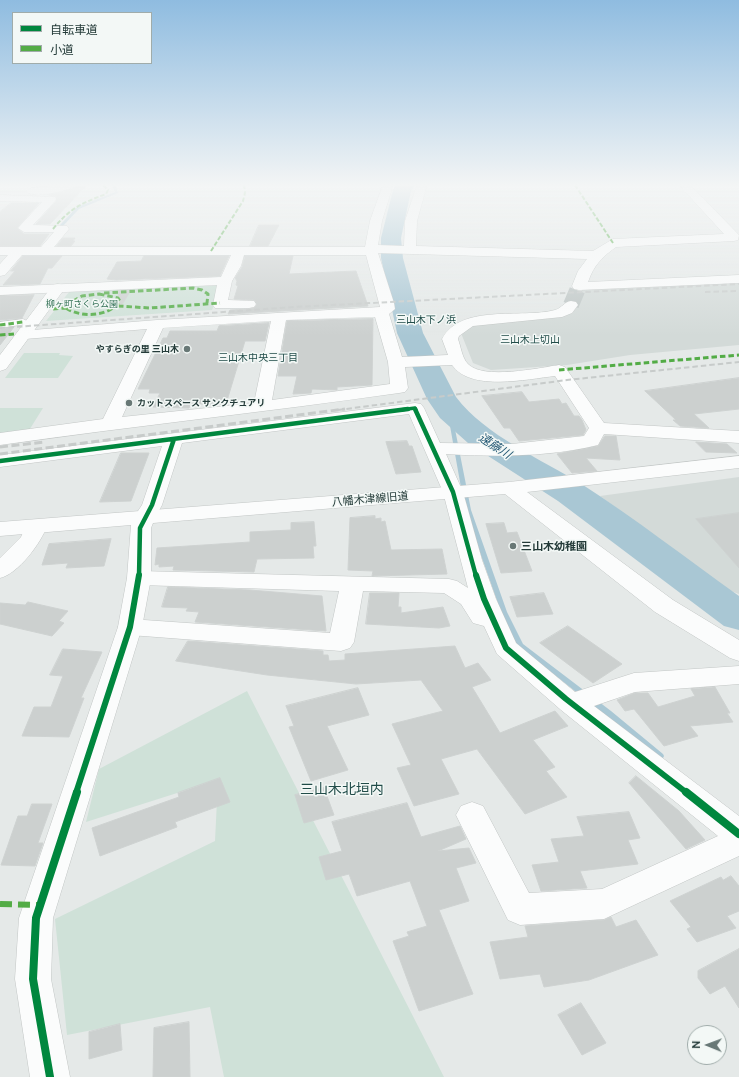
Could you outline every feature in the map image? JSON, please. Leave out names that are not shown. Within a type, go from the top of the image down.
[{"type":"street","points":[[44,251],[58,235]]},
{"type":"street","points":[[0,335],[21,330],[157,324],[370,311],[381,312],[388,310],[378,297],[374,250],[375,235]]},
{"type":"street","points":[[408,249],[409,235]]},
{"type":"street","points":[[736,237],[613,243],[596,255],[585,271],[579,286],[739,279]]},
{"type":"street","points":[[0,251],[408,249],[459,252],[573,253],[596,255]]},
{"type":"street","points":[[0,272],[18,251]]},
{"type":"street","points":[[239,251],[234,266],[225,281],[220,306],[263,303]]},
{"type":"street","points":[[0,291],[225,281]]},
{"type":"street","points":[[0,366],[21,330],[58,288]]},
{"type":"street","points":[[571,305],[567,310],[556,314],[469,322],[453,333],[450,339],[457,360],[464,369],[478,375],[498,376],[559,370],[576,393],[598,428]]},
{"type":"street","points":[[0,439],[110,424],[262,407],[400,388],[396,362],[381,312]]},
{"type":"street","points":[[262,407],[279,316]]},
{"type":"street","points":[[110,424],[157,324]]},
{"type":"street","points":[[0,325],[21,330]]},
{"type":"street","points":[[396,362],[457,360]]},
{"type":"street","points":[[0,461],[414,408],[453,492],[471,560],[506,648],[571,702],[739,834]]},
{"type":"street","points":[[598,428],[739,437]]},
{"type":"street","points":[[433,448],[483,451],[521,450],[562,446],[591,441],[598,428]]},
{"type":"street","points":[[50,1077],[33,979],[36,918],[130,627],[139,578],[140,528],[152,505],[174,439]]},
{"type":"street","name":"八幡木津線旧道","points":[[0,529],[532,486],[739,462]]},
{"type":"street","points":[[509,488],[664,606],[739,652]]},
{"type":"street","points":[[0,571],[31,539],[36,526]]},
{"type":"street","points":[[139,578],[449,586],[469,599],[482,616],[494,620]]},
{"type":"street","points":[[130,627],[341,642],[352,584]]},
{"type":"street","points":[[571,702],[634,683],[739,675]]},
{"type":"street","points":[[472,815],[520,908],[604,904],[739,842]]},
{"type":"shaded area","points":[[739,281],[739,345],[630,355],[567,365],[491,370],[473,363],[461,333],[471,324],[557,316],[574,307],[583,288]]},
{"type":"shaded area","points":[[739,477],[739,594],[728,590],[600,496]]},
{"type":"green space","name":"柳ヶ町さくら公園","points":[[223,285],[212,310],[46,321],[69,292]]},
{"type":"green space","points":[[24,353],[60,353],[59,355],[73,356],[58,378],[5,378]]},
{"type":"green space","points":[[0,408],[43,408],[28,432],[0,435]]},
{"type":"green space","points":[[247,691],[444,1077],[224,1077],[210,1007],[67,1035],[55,919],[215,841],[218,780],[86,822],[99,769]]},
{"type":"building","points":[[0,235],[48,235],[40,246],[0,246]]},
{"type":"building","points":[[255,235],[274,235],[268,246],[250,246]]},
{"type":"building","points":[[63,238],[75,238],[73,241],[75,241],[71,246],[57,246]]},
{"type":"building","points":[[23,256],[62,256],[52,268],[48,268],[40,284],[3,285],[15,271],[11,271]]},
{"type":"building","points":[[144,256],[229,256],[220,276],[116,280],[107,279],[117,262],[141,261]]},
{"type":"building","points":[[245,256],[293,256],[289,274],[356,271],[368,306],[228,314],[230,310],[249,309],[254,308],[257,305],[254,300],[234,299],[238,286],[236,285],[237,281],[235,278],[242,267]]},
{"type":"building","points":[[131,290],[120,308],[118,291]]},
{"type":"building","points":[[34,295],[22,318],[0,320],[0,296]]},
{"type":"building","points":[[373,319],[372,385],[337,387],[337,390],[312,389],[311,393],[293,394],[297,376],[278,376],[287,321]]},
{"type":"building","points":[[269,323],[265,341],[245,341],[226,404],[196,404],[190,405],[189,408],[153,407],[160,393],[149,393],[150,389],[138,389],[163,338],[167,338],[170,331],[217,331],[219,326]]},
{"type":"building","points":[[14,327],[0,345],[0,329]]},
{"type":"building","points":[[739,378],[739,409],[694,414],[709,428],[680,426],[673,420],[676,420],[645,391]]},
{"type":"building","points":[[522,392],[529,402],[559,399],[562,404],[566,403],[574,416],[579,416],[582,420],[586,430],[583,435],[519,441],[510,428],[504,428],[482,396]]},
{"type":"building","points":[[605,436],[616,436],[620,460],[586,458],[597,471],[572,473],[557,454],[598,446]]},
{"type":"building","points":[[407,441],[409,446],[412,446],[421,472],[396,474],[386,442]]},
{"type":"building","points":[[696,442],[727,444],[737,453],[706,452]]},
{"type":"building","points":[[121,453],[149,453],[131,501],[100,502]]},
{"type":"building","points":[[739,513],[739,568],[696,519]]},
{"type":"building","points":[[375,516],[375,519],[381,518],[381,522],[385,521],[391,550],[442,549],[447,574],[372,576],[373,571],[348,570],[350,518]]},
{"type":"building","points":[[314,522],[316,546],[313,546],[314,558],[257,559],[254,572],[173,570],[174,566],[159,567],[159,564],[155,565],[157,548],[250,542],[250,532],[291,530],[291,523]]},
{"type":"building","points":[[504,523],[507,533],[517,532],[532,571],[501,573],[486,524]]},
{"type":"building","points":[[111,539],[104,566],[66,568],[68,563],[42,565],[49,544]]},
{"type":"building","points":[[168,587],[250,590],[322,596],[326,631],[195,622],[199,612],[186,611],[188,608],[162,607]]},
{"type":"building","points":[[370,593],[399,593],[398,607],[401,607],[401,613],[443,607],[450,626],[439,628],[366,624]]},
{"type":"building","points":[[544,593],[553,614],[517,617],[510,597]]},
{"type":"building","points":[[28,602],[68,611],[59,621],[64,623],[52,636],[0,624],[0,603],[25,605]]},
{"type":"building","points":[[568,626],[622,664],[593,683],[540,643]]},
{"type":"building","points":[[188,641],[323,651],[323,655],[328,655],[329,661],[345,660],[345,654],[455,646],[465,668],[478,663],[491,680],[472,687],[500,733],[555,711],[568,726],[533,740],[555,767],[546,771],[567,797],[525,814],[477,749],[441,759],[459,794],[414,806],[397,768],[411,765],[392,724],[443,711],[421,680],[356,684],[267,675],[176,661]]},
{"type":"building","points":[[63,649],[102,652],[81,698],[84,698],[69,737],[22,736],[34,707],[51,707],[63,676],[50,675]]},
{"type":"building","points":[[715,687],[730,713],[727,713],[733,722],[690,726],[698,736],[664,746],[634,709],[625,711],[617,700],[635,693],[648,693],[658,707],[695,696],[691,689]]},
{"type":"building","points":[[358,688],[369,715],[327,726],[348,770],[311,781],[289,727],[294,726],[286,706]]},
{"type":"building","points":[[636,776],[679,811],[705,840],[686,849],[629,783]]},
{"type":"building","points":[[220,778],[230,802],[175,822],[177,827],[100,856],[92,828],[179,797],[178,793]]},
{"type":"building","points":[[324,788],[334,815],[304,823],[295,795]]},
{"type":"building","points":[[407,803],[421,837],[460,826],[466,839],[438,851],[469,848],[476,863],[456,868],[469,901],[439,910],[473,994],[419,1011],[393,941],[409,936],[407,932],[427,926],[410,881],[357,896],[349,874],[326,880],[319,857],[342,851],[332,822]]},
{"type":"building","points":[[32,804],[52,804],[38,843],[43,843],[35,866],[1,865],[18,816],[27,816]]},
{"type":"building","points":[[629,812],[640,838],[628,840],[638,864],[580,871],[587,888],[541,891],[532,865],[559,862],[551,839],[584,836],[577,817]]},
{"type":"building","points":[[731,876],[739,886],[739,911],[727,916],[736,928],[697,942],[687,929],[691,927],[670,901],[721,877],[723,880]]},
{"type":"building","points":[[611,917],[616,927],[636,920],[658,955],[589,980],[544,987],[540,974],[500,979],[490,942],[528,937],[525,926],[604,920]]},
{"type":"building","points":[[739,949],[739,1008],[725,986],[710,994],[698,978],[698,971]]},
{"type":"building","points":[[581,1003],[606,1043],[582,1055],[558,1015]]},
{"type":"building","points":[[189,1022],[190,1077],[153,1077],[154,1028]]},
{"type":"building","points":[[120,1024],[122,1050],[89,1059],[89,1032]]},
{"type":"waterway","name":"遠藤川","points":[[392,235],[392,258],[410,333],[442,399],[451,411],[479,436],[571,493],[739,616]]},
{"type":"waterway","points":[[449,409],[468,510],[504,612],[520,645],[608,713],[660,756]]},
{"type":"tunnel","points":[[571,305],[579,286]]},
{"type":"railway","points":[[0,328],[294,307],[739,284]]},
{"type":"railway","points":[[705,292],[739,291]]},
{"type":"railway","points":[[338,410],[567,380],[739,362]]},
{"type":"railway","points":[[0,454],[345,409]]},
{"type":"railway","points":[[0,447],[45,442]]},
{"type":"marked path","points":[[211,251],[221,235]]},
{"type":"marked path","points":[[608,235],[613,243]]},
{"type":"marked path","points":[[104,293],[193,288],[202,290],[208,294],[207,303]]},
{"type":"marked path","points":[[99,294],[118,298],[120,301],[117,306],[111,310],[95,314],[78,313],[66,308],[66,305],[74,299],[82,296],[99,294]]},
{"type":"marked path","points":[[118,306],[150,308],[220,303]]},
{"type":"marked path","points":[[53,309],[66,308]]},
{"type":"marked path","points":[[0,325],[23,322]]},
{"type":"marked path","points":[[0,335],[14,334]]},
{"type":"marked path","points":[[559,370],[739,355]]},
{"type":"marked path","points":[[0,904],[41,905]]},
{"type":"cycle path","points":[[0,461],[415,408],[453,492],[471,560],[484,599],[506,648],[566,699],[739,834]]},
{"type":"cycle path","points":[[50,1077],[33,979],[36,918],[130,627],[139,578],[140,528],[152,505],[174,439]]},
{"type":"place","name":"やすらぎの里 三山木","points":[[187,349]]},
{"type":"place","name":"カットスペース サンクチュアリ","points":[[129,403]]},
{"type":"place","name":"三山木幼稚園","points":[[513,546]]},
{"type":"district","name":"三山木下ノ浜","points":[[426,320]]},
{"type":"district","name":"三山木上切山","points":[[530,340]]},
{"type":"district","name":"三山木中央三丁目","points":[[258,358]]},
{"type":"district","name":"三山木北垣内","points":[[342,789]]}]
